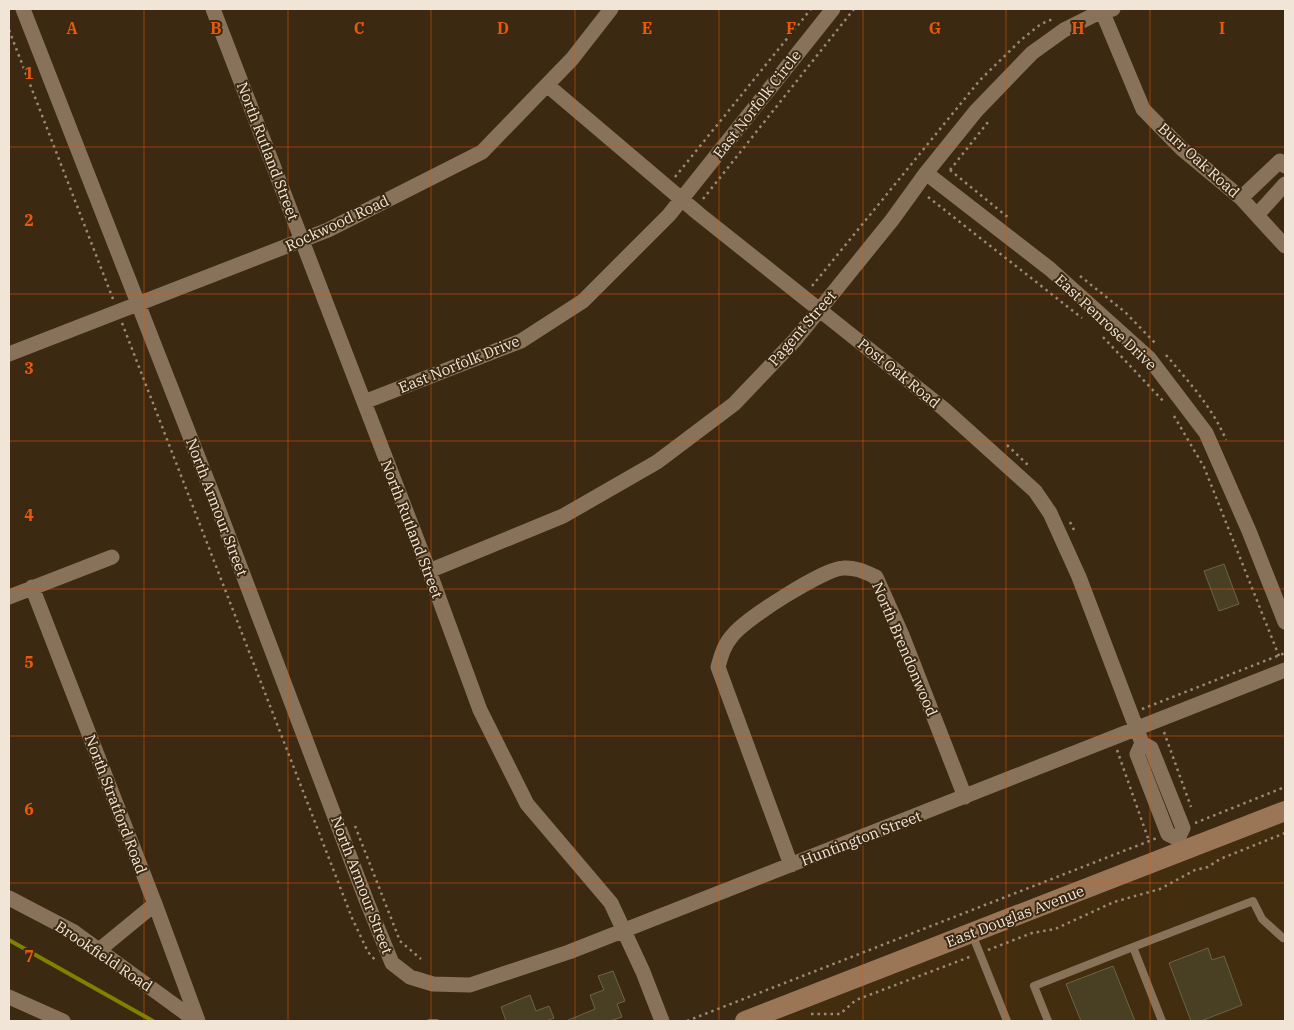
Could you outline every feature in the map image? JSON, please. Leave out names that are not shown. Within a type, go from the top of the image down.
[{"type":"street","name":"North Armour Street","points":[[23,9],[392,963],[410,976],[433,984]]},
{"type":"street","name":"North Rutland Street","points":[[213,9],[429,571],[480,710],[527,804],[611,903],[643,972],[662,1021]]},
{"type":"street","name":"Rockwood Road","points":[[9,354],[328,230],[482,152],[572,59],[611,9]]},
{"type":"street","name":"East Norfolk Circle","points":[[686,194],[833,9]]},
{"type":"street","name":"Pagent Street","points":[[429,571],[564,516],[658,462],[734,404],[795,340],[892,220],[926,173],[976,111],[1032,53],[1064,30],[1108,10]]},
{"type":"street","name":"Burr Oak Road","points":[[1108,10],[1143,109],[1182,149],[1241,198],[1285,246]]},
{"type":"street","name":"Post Oak Road","points":[[547,85],[823,304],[1035,491],[1050,513],[1079,577],[1139,736],[1151,748],[1178,838]]},
{"type":"street","points":[[1241,198],[1280,161],[1285,166]]},
{"type":"street","name":"East Penrose Drive","points":[[926,173],[1050,269],[1149,358],[1206,433],[1249,531],[1285,622]]},
{"type":"street","points":[[1257,215],[1285,184]]},
{"type":"street","name":"East Norfolk Drive","points":[[364,402],[521,340],[583,301],[670,215],[686,194]]},
{"type":"street","points":[[9,597],[112,557]]},
{"type":"street","name":"North Brendonwood","points":[[791,865],[718,667],[723,650],[732,635],[768,607],[809,580],[841,568],[858,569],[876,577],[902,635],[965,797]]},
{"type":"street","name":"North Stratford Road","points":[[32,587],[198,1021]]},
{"type":"street","name":"Huntington Street","points":[[433,984],[470,985],[569,952],[965,797],[1139,736],[1154,722],[1285,670]]},
{"type":"street","name":"East Douglas Avenue","points":[[744,1021],[972,932],[1178,838],[1285,811]]},
{"type":"street","name":"Brookfield Road","points":[[9,898],[74,932],[194,1021]]},
{"type":"street","points":[[99,950],[154,904]]},
{"type":"street","points":[[9,997],[63,1021]]},
{"type":"lane","points":[[1048,1021],[1034,986],[1253,901],[1262,920],[1283,938]]},
{"type":"lane","points":[[972,932],[1007,1021]]},
{"type":"lane","points":[[1133,947],[1162,1021]]},
{"type":"path","points":[[811,9],[675,176],[686,194],[703,199],[854,9]]},
{"type":"path","points":[[9,30],[352,918],[368,952],[380,966]]},
{"type":"path","points":[[928,197],[1088,323]]},
{"type":"path","points":[[805,283],[823,304]]},
{"type":"path","points":[[1102,336],[1164,403]]},
{"type":"path","points":[[1171,410],[1204,467],[1279,656]]},
{"type":"path","points":[[1007,445],[1033,470]]},
{"type":"path","points":[[1068,518],[1076,534]]},
{"type":"path","points":[[1138,710],[1285,653]]},
{"type":"path","points":[[1145,708],[1146,714],[1164,732],[1193,813]]},
{"type":"path","points":[[1117,750],[1149,841]]},
{"type":"path","points":[[687,1021],[1149,841],[1178,838],[1285,787]]},
{"type":"path","points":[[805,1016],[811,1014],[840,1014],[856,1000],[1032,933],[1055,929],[1114,902],[1160,889],[1195,870],[1208,867],[1220,859],[1285,833]]},
{"type":"shaded area","points":[[1285,811],[1285,1021],[745,1021]]},
{"type":"building","points":[[1224,564],[1239,604],[1219,611],[1204,571]]},
{"type":"building","points":[[1208,948],[1212,960],[1224,956],[1242,1005],[1201,1021],[1191,1021],[1169,963]]},
{"type":"building","points":[[1113,966],[1135,1021],[1081,1021],[1066,984]]},
{"type":"building","points":[[613,971],[625,1001],[617,1004],[622,1017],[610,1021],[566,1021],[595,1009],[590,995],[604,990],[598,976]]},
{"type":"building","points":[[530,995],[536,1011],[549,1006],[554,1018],[546,1021],[506,1021],[501,1007]]},
{"type":"waterway","points":[[9,940],[153,1021]]},
{"type":"waterway","points":[[429,1021],[437,1021]]}]
